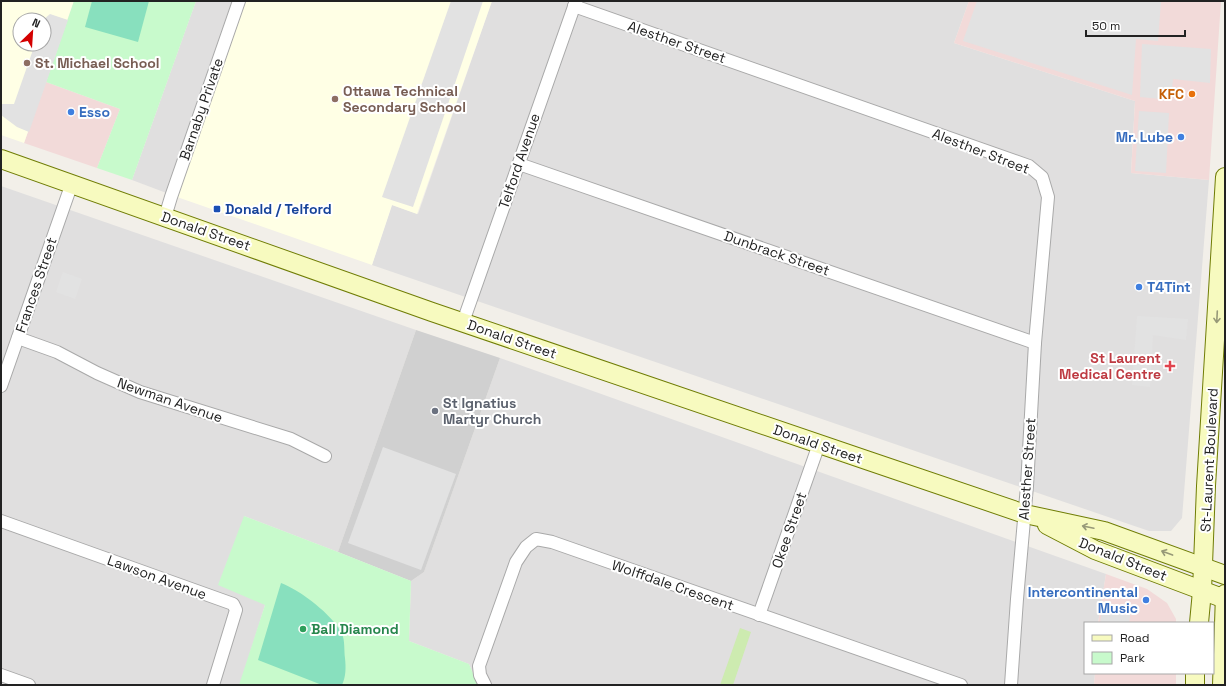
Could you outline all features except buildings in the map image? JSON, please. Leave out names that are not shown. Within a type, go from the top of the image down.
[{"type":"street","name":"Barnaby Private","points":[[165,217],[170,197],[238,1]]},
{"type":"street","name":"Telford Avenue","points":[[463,322],[575,3]]},
{"type":"street","name":"Alesther Street","points":[[575,3],[1029,166],[1042,177],[1048,197],[1035,343],[1011,685]]},
{"type":"street","name":"Donald Street","points":[[1,159],[463,322],[1024,514],[1104,531],[1225,575]]},
{"type":"street","name":"Dunbrack Street","points":[[519,164],[1035,343]]},
{"type":"street","name":"St-Laurent Boulevard","points":[[1199,622],[1225,177]]},
{"type":"street","name":"Frances Street","points":[[1,386],[72,183]]},
{"type":"street","name":"Newman Avenue","points":[[18,338],[57,352],[97,373],[140,392],[291,439],[325,456]]},
{"type":"street","name":"Okee Street","points":[[759,615],[819,444]]},
{"type":"street","name":"Donald Street","points":[[1024,514],[1095,550],[1225,599]]},
{"type":"street","name":"Lawson Avenue","points":[[1,521],[233,604],[236,610],[213,685]]},
{"type":"street","name":"Wolffdale Crescent","points":[[485,685],[480,675],[479,666],[516,562],[526,547],[536,539],[552,542],[961,685]]},
{"type":"street","points":[[1222,685],[1225,594]]},
{"type":"street","points":[[1195,674],[1195,685]]},
{"type":"street","points":[[1,675],[29,685]]},
{"type":"shaded area","name":"St. Michael School","points":[[1,1],[74,1],[24,143],[1,135]]},
{"type":"shaded area","points":[[196,1],[246,1],[177,197],[132,180]]},
{"type":"shaded area","name":"Ottawa Technical Secondary School","points":[[246,1],[492,1],[417,214],[392,205],[372,265],[177,197]]},
{"type":"shaded area","points":[[451,1],[483,1],[413,207],[382,197]]},
{"type":"shaded area","points":[[492,1],[969,1],[954,43],[1135,101],[1131,173],[1209,180],[1182,518],[1171,531],[1149,531],[372,265],[392,205],[418,214]]},
{"type":"shaded area","points":[[969,1],[1221,1],[1209,180],[1131,173],[1135,101],[954,43]]},
{"type":"shaded area","points":[[977,1],[1161,1],[1158,41],[1136,39],[1132,95],[963,41]]},
{"type":"shaded area","points":[[52,15],[68,20],[29,132],[17,127],[1,115],[2,104],[14,104],[32,52],[52,52]]},
{"type":"shaded area","points":[[1142,44],[1211,49],[1210,83],[1173,79],[1171,100],[1140,97]]},
{"type":"shaded area","points":[[46,82],[120,109],[97,168],[24,143]]},
{"type":"shaded area","points":[[1139,111],[1169,113],[1166,173],[1135,171]]},
{"type":"shaded area","points":[[1,186],[416,330],[338,552],[244,516],[265,605],[240,685],[1,685]]},
{"type":"shaded area","points":[[63,272],[82,279],[75,299],[56,292]]},
{"type":"shaded area","points":[[1137,316],[1188,319],[1186,340],[1153,335],[1150,387],[1132,385]]},
{"type":"shaded area","points":[[416,330],[500,358],[424,572],[411,581],[338,552]]},
{"type":"shaded area","points":[[500,358],[1106,574],[1098,622],[1084,622],[1084,674],[1095,674],[1094,685],[478,685],[469,664],[409,641],[411,581],[424,572]]},
{"type":"shaded area","points":[[383,447],[456,474],[421,570],[348,543]]},
{"type":"shaded area","points":[[1106,574],[1147,589],[1167,603],[1176,619],[1176,622],[1098,622]]},
{"type":"shaded area","points":[[1106,604],[1131,610],[1129,622],[1100,622],[1102,610]]},
{"type":"shaded area","points":[[1095,674],[1176,674],[1176,685],[1094,685]]},
{"type":"green space","points":[[74,1],[196,1],[132,180],[97,168],[120,109],[46,82]]},
{"type":"green space","points":[[92,1],[149,1],[138,42],[85,27]]},
{"type":"green space","points":[[244,516],[411,581],[409,641],[469,664],[478,685],[239,685],[265,605],[218,585]]},
{"type":"green space","name":"Ball Diamond","points":[[281,583],[289,586],[306,597],[324,611],[338,627],[343,636],[346,669],[342,685],[322,685],[258,660]]},
{"type":"green space","points":[[740,628],[751,632],[733,685],[720,685]]},
{"type":"place","name":"St. Michael School","points":[[27,63]]},
{"type":"place","name":"KFC","points":[[1192,94]]},
{"type":"place","name":"Ottawa Technical Secondary School","points":[[335,99]]},
{"type":"place","name":"Esso","points":[[71,112]]},
{"type":"place","name":"Mr. Lube","points":[[1181,137]]},
{"type":"place","name":"Donald / Telford","points":[[217,209]]},
{"type":"place","name":"T4Tint","points":[[1139,287]]},
{"type":"place","name":"St Laurent Medical Centre","points":[[1170,366]]},
{"type":"place","name":"St Ignatius Martyr Church","points":[[435,411]]},
{"type":"place","name":"Intercontinental Music","points":[[1146,600]]},
{"type":"place","name":"Ball Diamond","points":[[303,629]]}]
